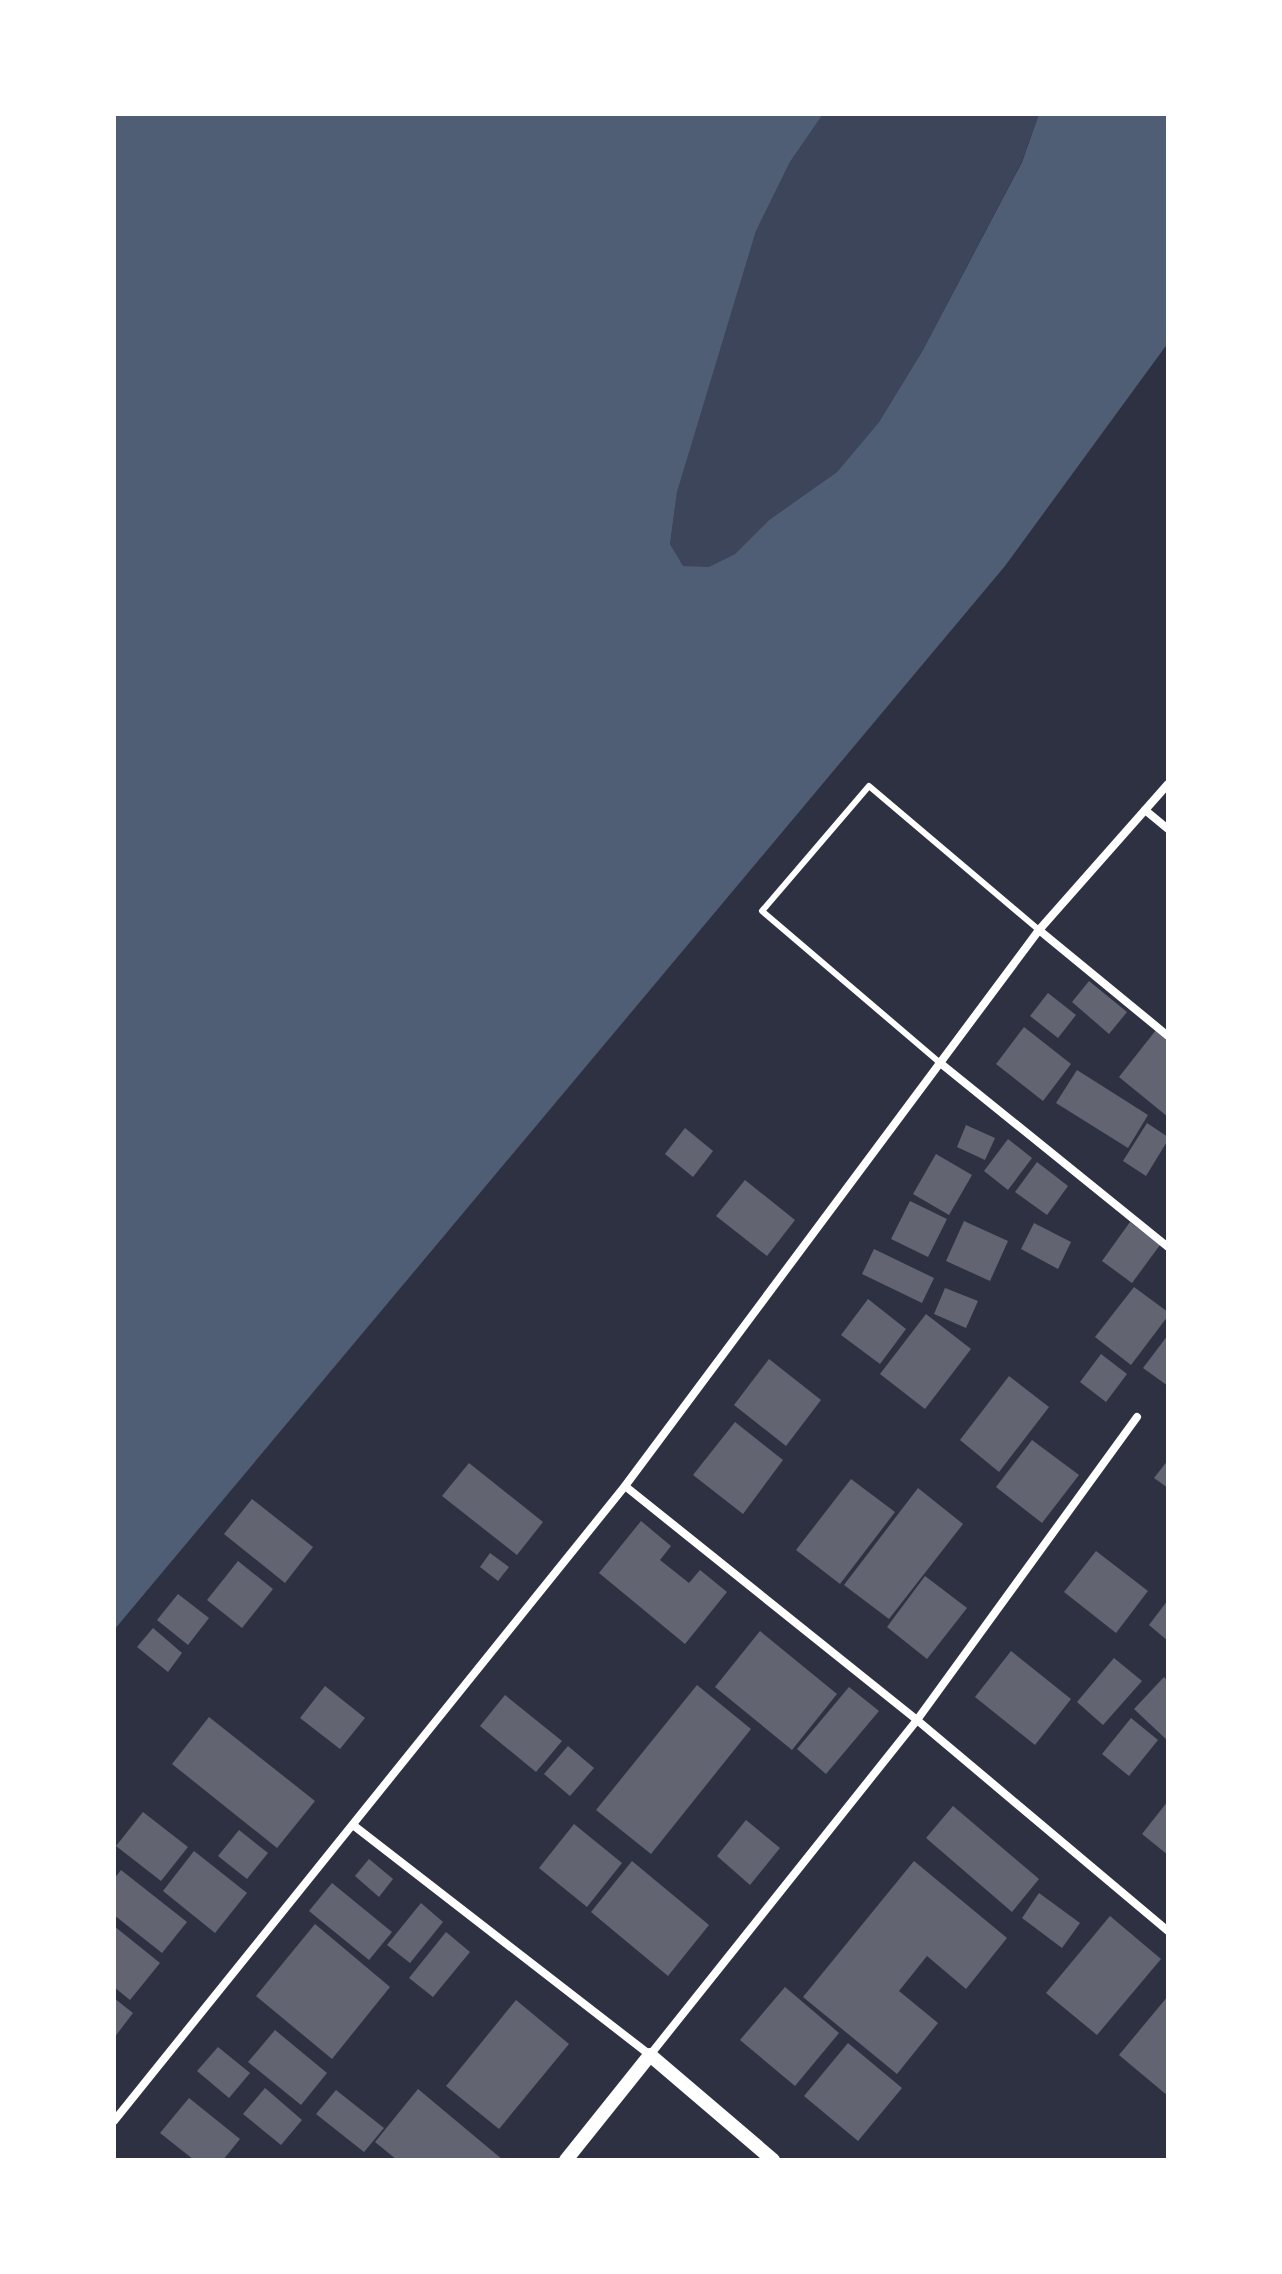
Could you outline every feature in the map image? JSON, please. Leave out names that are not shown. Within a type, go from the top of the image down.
[{"type":"street","points":[[114,2121],[625,1486],[1039,930],[1168,784]]},
{"type":"street","points":[[1145,810],[1168,829]]},
{"type":"street","points":[[1039,930],[1168,1036]]},
{"type":"street","points":[[939,1062],[1168,1247]]},
{"type":"street","points":[[566,2160],[917,1720],[1137,1417]]},
{"type":"street","points":[[625,1486],[917,1720],[1168,1931]]},
{"type":"street","points":[[353,1825],[650,2055],[773,2160]]},
{"type":"lane","points":[[939,1062],[762,911],[869,786],[1039,930]]},
{"type":"shaded area","points":[[114,114],[823,114],[790,162],[756,231],[677,492],[670,544],[683,566],[709,567],[735,554],[769,520],[837,472],[879,422],[923,350],[1022,162],[1039,114],[1168,114],[1168,343],[1005,566],[114,1630]]},
{"type":"shaded area","points":[[823,114],[1039,114],[1022,161],[923,350],[879,422],[837,472],[769,520],[735,554],[709,568],[682,566],[670,544],[677,491],[756,231],[790,162]]},
{"type":"building","points":[[1089,981],[1127,1012],[1109,1034],[1072,1002]]},
{"type":"building","points":[[1048,993],[1076,1015],[1058,1038],[1030,1016]]},
{"type":"building","points":[[1024,1027],[1071,1064],[1043,1101],[996,1064]]},
{"type":"building","points":[[1156,1030],[1168,1040],[1168,1117],[1119,1077]]},
{"type":"building","points":[[1077,1070],[1148,1115],[1128,1148],[1056,1103]]},
{"type":"building","points":[[1147,1123],[1168,1140],[1146,1176],[1123,1161]]},
{"type":"building","points":[[966,1125],[995,1138],[985,1160],[957,1147]]},
{"type":"building","points":[[685,1128],[713,1151],[693,1177],[665,1154]]},
{"type":"building","points":[[1008,1139],[1032,1158],[1008,1190],[984,1171]]},
{"type":"building","points":[[936,1154],[972,1175],[949,1215],[913,1194]]},
{"type":"building","points":[[1037,1162],[1068,1186],[1047,1215],[1015,1192]]},
{"type":"building","points":[[745,1180],[795,1220],[767,1256],[716,1216]]},
{"type":"building","points":[[910,1201],[947,1219],[928,1257],[891,1239]]},
{"type":"building","points":[[964,1221],[1008,1241],[990,1281],[946,1261]]},
{"type":"building","points":[[1130,1222],[1160,1245],[1132,1283],[1102,1261]]},
{"type":"building","points":[[1034,1223],[1071,1242],[1058,1269],[1021,1249]]},
{"type":"building","points":[[874,1249],[934,1278],[922,1303],[862,1274]]},
{"type":"building","points":[[1134,1287],[1168,1312],[1168,1316],[1131,1365],[1095,1337]]},
{"type":"building","points":[[945,1288],[978,1301],[966,1328],[934,1314]]},
{"type":"building","points":[[868,1299],[906,1329],[880,1364],[841,1335]]},
{"type":"building","points":[[926,1314],[971,1349],[925,1409],[880,1374]]},
{"type":"building","points":[[1168,1335],[1168,1386],[1143,1368]]},
{"type":"building","points":[[1101,1354],[1127,1374],[1106,1402],[1080,1382]]},
{"type":"building","points":[[769,1359],[821,1400],[786,1446],[734,1405]]},
{"type":"building","points":[[1009,1376],[1049,1407],[999,1472],[960,1440]]},
{"type":"building","points":[[735,1422],[783,1460],[743,1514],[693,1475]]},
{"type":"building","points":[[1032,1440],[1079,1475],[1042,1523],[996,1487]]},
{"type":"building","points":[[1168,1460],[1168,1488],[1154,1478]]},
{"type":"building","points":[[469,1463],[543,1522],[517,1555],[442,1496]]},
{"type":"building","points":[[851,1479],[895,1512],[840,1584],[796,1550]]},
{"type":"building","points":[[918,1488],[963,1524],[889,1619],[844,1585]]},
{"type":"building","points":[[252,1499],[313,1547],[285,1583],[224,1534]]},
{"type":"building","points":[[641,1521],[671,1546],[660,1560],[689,1583],[700,1570],[727,1592],[685,1644],[599,1573]]},
{"type":"building","points":[[1096,1551],[1148,1591],[1116,1633],[1064,1592]]},
{"type":"building","points":[[490,1553],[509,1567],[498,1581],[480,1567]]},
{"type":"building","points":[[238,1561],[273,1589],[242,1628],[207,1600]]},
{"type":"building","points":[[925,1576],[967,1608],[927,1659],[887,1627]]},
{"type":"building","points":[[178,1594],[209,1618],[188,1645],[157,1620]]},
{"type":"building","points":[[1168,1600],[1168,1641],[1149,1625]]},
{"type":"building","points":[[153,1628],[182,1653],[168,1672],[137,1647]]},
{"type":"building","points":[[760,1631],[837,1694],[792,1750],[715,1687]]},
{"type":"building","points":[[1011,1651],[1071,1699],[1035,1745],[975,1697]]},
{"type":"building","points":[[1114,1658],[1142,1681],[1103,1725],[1077,1702]]},
{"type":"building","points":[[1164,1677],[1168,1681],[1168,1741],[1134,1709]]},
{"type":"building","points":[[697,1685],[751,1729],[651,1854],[596,1810]]},
{"type":"building","points":[[325,1686],[365,1718],[340,1749],[300,1718]]},
{"type":"building","points":[[849,1687],[879,1711],[826,1774],[797,1749]]},
{"type":"building","points":[[505,1695],[562,1741],[536,1772],[480,1726]]},
{"type":"building","points":[[209,1717],[315,1801],[277,1848],[172,1764]]},
{"type":"building","points":[[1131,1718],[1158,1740],[1129,1776],[1102,1754]]},
{"type":"building","points":[[568,1746],[594,1768],[570,1796],[544,1774]]},
{"type":"building","points":[[1168,1801],[1168,1855],[1142,1834]]},
{"type":"building","points":[[953,1806],[1039,1879],[1012,1912],[926,1838]]},
{"type":"building","points":[[143,1812],[188,1847],[161,1881],[116,1846]]},
{"type":"building","points":[[746,1820],[780,1848],[750,1885],[717,1856]]},
{"type":"building","points":[[574,1824],[622,1863],[587,1907],[539,1868]]},
{"type":"building","points":[[239,1830],[268,1853],[247,1879],[218,1856]]},
{"type":"building","points":[[194,1851],[247,1893],[215,1933],[163,1891]]},
{"type":"building","points":[[369,1859],[393,1879],[379,1897],[355,1876]]},
{"type":"building","points":[[632,1861],[709,1925],[668,1976],[591,1912]]},
{"type":"building","points":[[914,1861],[1007,1938],[966,1989],[927,1956],[899,1991],[938,2023],[897,2074],[803,1997]]},
{"type":"building","points":[[121,1870],[187,1922],[162,1953],[114,1915],[114,1879]]},
{"type":"building","points":[[332,1883],[392,1932],[369,1960],[309,1911]]},
{"type":"building","points":[[1039,1893],[1080,1923],[1062,1948],[1022,1918]]},
{"type":"building","points":[[421,1903],[443,1922],[410,1963],[387,1945]]},
{"type":"building","points":[[1110,1916],[1161,1959],[1097,2035],[1046,1993]]},
{"type":"building","points":[[315,1924],[390,1987],[332,2059],[256,1996]]},
{"type":"building","points":[[114,1926],[160,1963],[130,2000],[114,1987]]},
{"type":"building","points":[[446,1932],[470,1952],[433,1997],[409,1978]]},
{"type":"building","points":[[785,1987],[839,2033],[795,2086],[740,2040]]},
{"type":"building","points":[[1168,1996],[1168,2096],[1119,2055]]},
{"type":"building","points":[[114,1998],[133,2013],[114,2038]]},
{"type":"building","points":[[516,2000],[569,2044],[499,2129],[446,2086]]},
{"type":"building","points":[[275,2030],[327,2073],[301,2105],[248,2062]]},
{"type":"building","points":[[848,2043],[902,2088],[858,2141],[804,2096]]},
{"type":"building","points":[[218,2047],[250,2073],[229,2098],[197,2071]]},
{"type":"building","points":[[265,2088],[302,2120],[281,2145],[243,2114]]},
{"type":"building","points":[[418,2089],[503,2160],[397,2160],[375,2142]]},
{"type":"building","points":[[336,2090],[384,2128],[364,2152],[316,2114]]},
{"type":"building","points":[[189,2098],[240,2139],[223,2160],[194,2160],[160,2133]]}]
